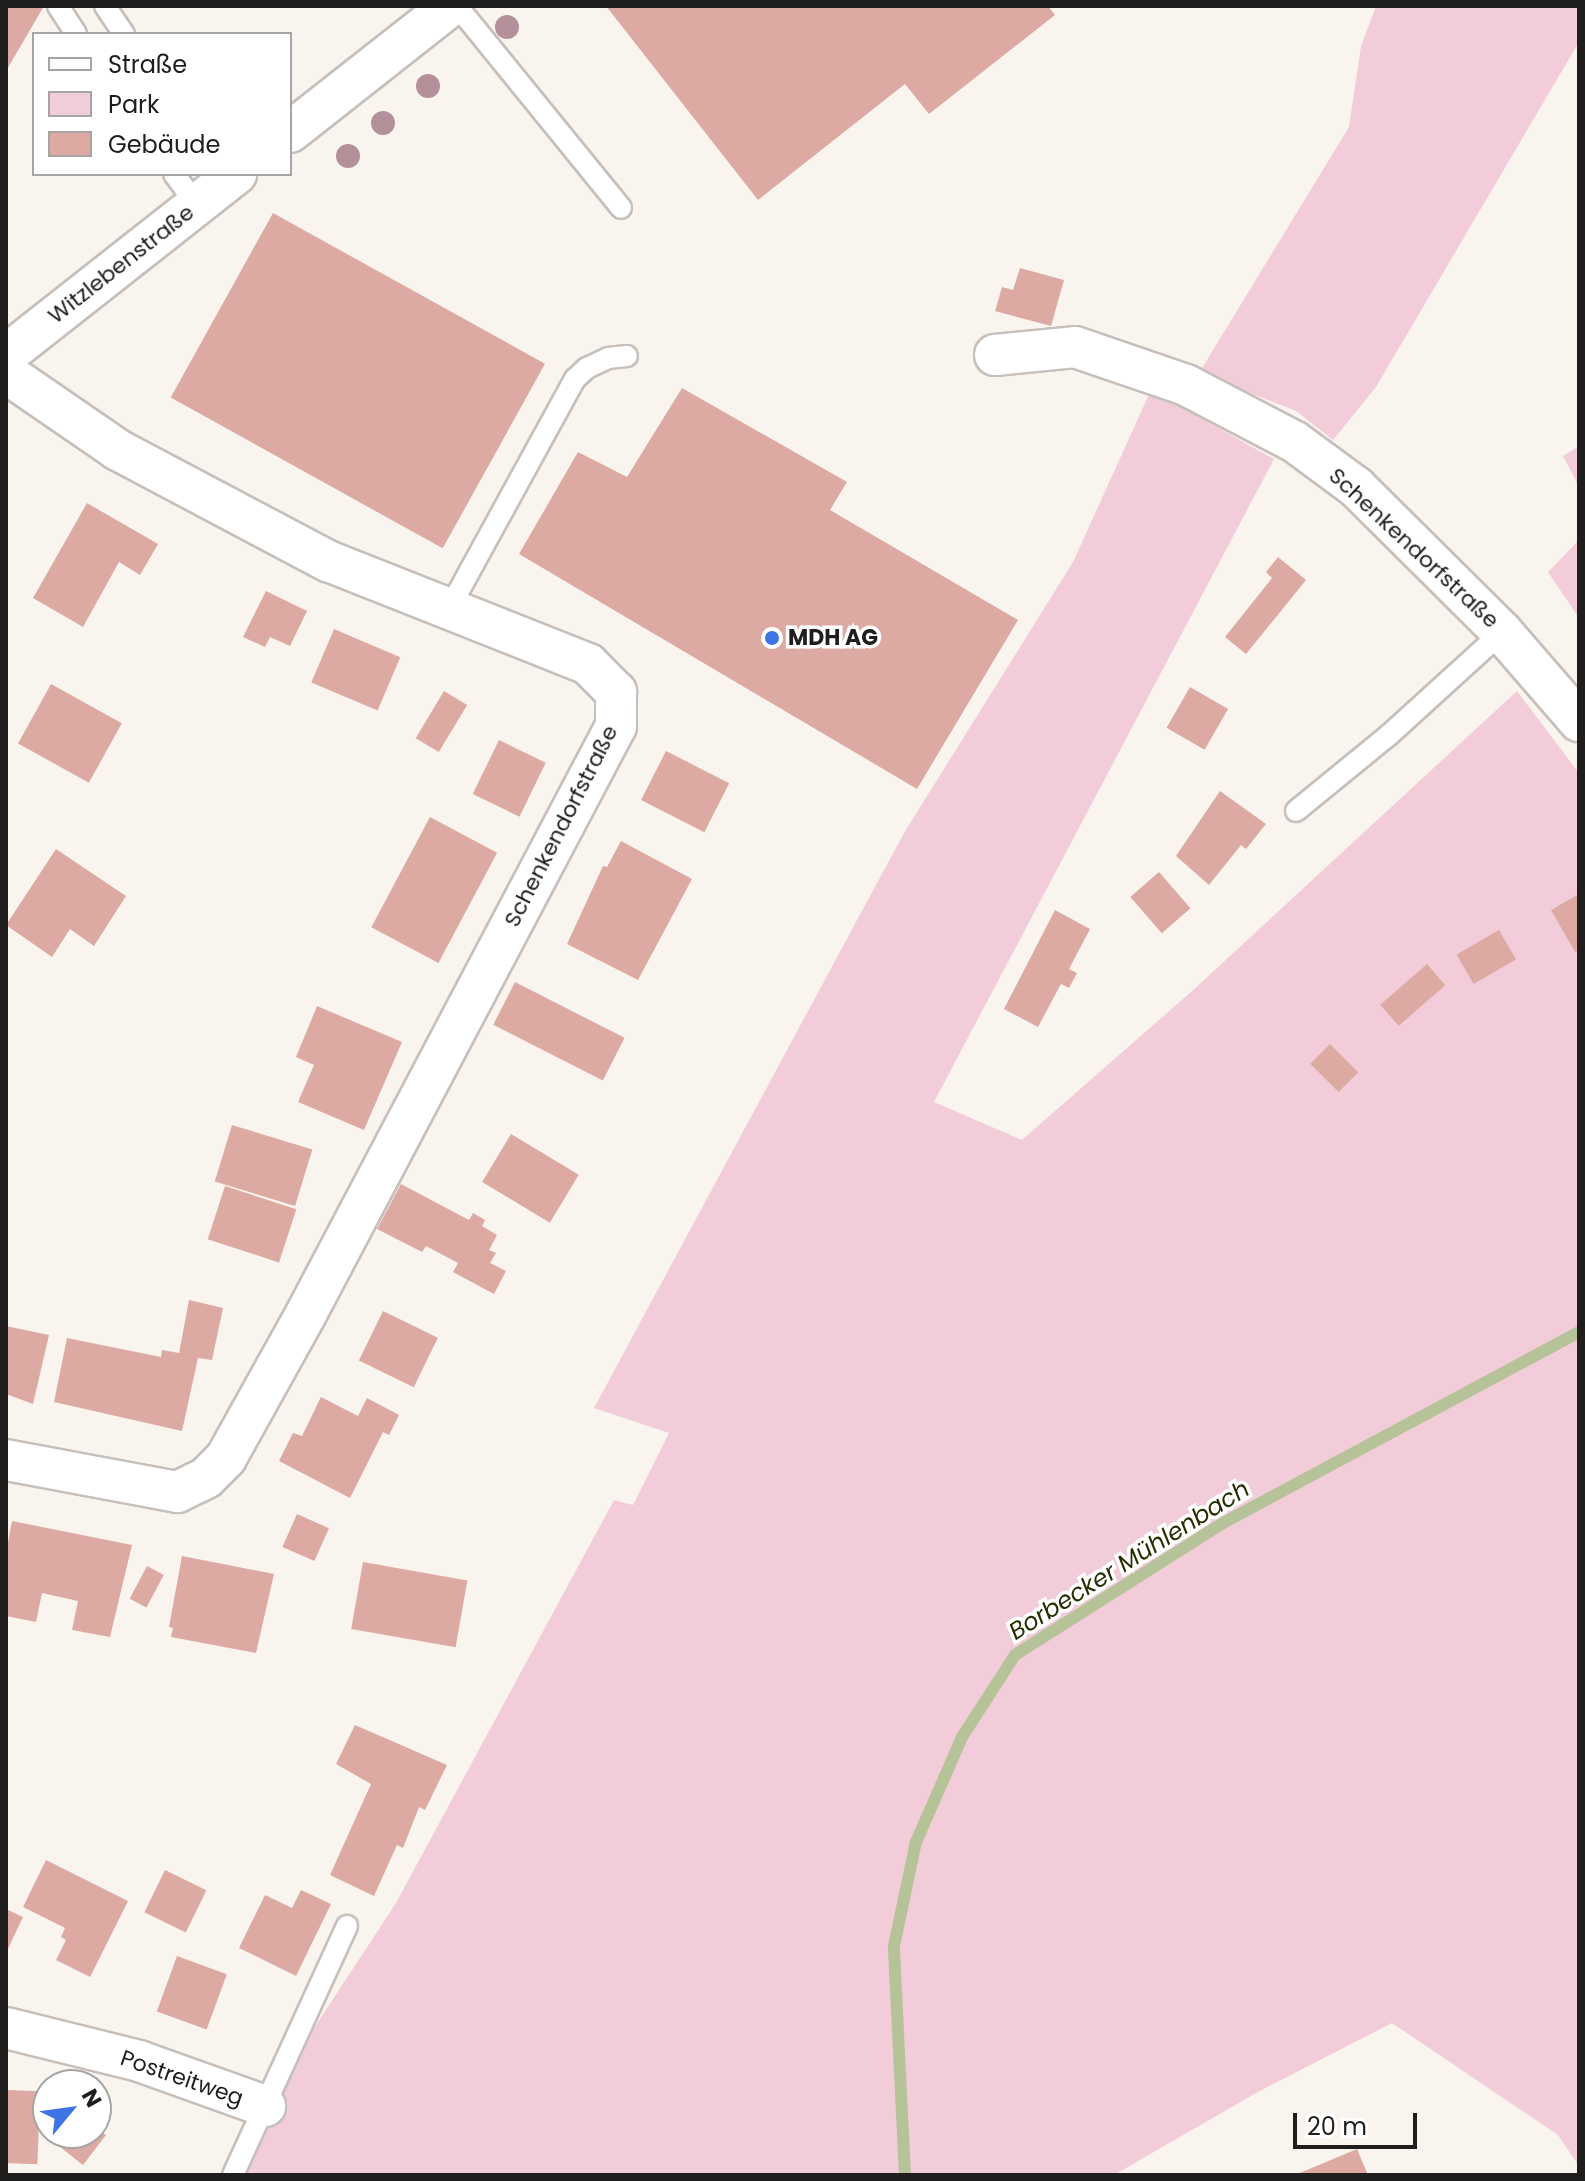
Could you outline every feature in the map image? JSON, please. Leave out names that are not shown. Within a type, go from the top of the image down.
[{"type":"street","points":[[292,130],[450,6]]},
{"type":"street","name":"Witzlebenstraße","points":[[6,355],[211,182]]},
{"type":"street","name":"Schenkendorfstraße","points":[[995,355],[1075,347],[1186,385],[1295,442],[1356,487],[1502,632],[1579,721]]},
{"type":"street","name":"Schenkendorfstraße","points":[[6,373],[118,450],[328,561],[588,664],[616,692],[616,726],[306,1314],[226,1458],[206,1478],[177,1492],[6,1460]]},
{"type":"street","name":"Postreitweg","points":[[6,2028],[139,2061],[265,2106]]},
{"type":"lane","points":[[58,6],[75,32]]},
{"type":"lane","points":[[105,6],[123,32]]},
{"type":"lane","points":[[457,6],[621,208]]},
{"type":"lane","points":[[450,607],[575,379],[587,368],[608,358],[627,356]]},
{"type":"lane","points":[[1296,811],[1389,735],[1502,632]]},
{"type":"lane","points":[[233,2175],[347,1926]]},
{"type":"green space","points":[[1376,6],[1579,6],[1579,42],[1376,387],[1333,440],[1296,411],[1199,373],[1349,127],[1361,46]]},
{"type":"green space","points":[[1151,390],[1274,459],[934,1102],[1022,1140],[1191,992],[1517,691],[1579,773],[1579,2166],[1558,2135],[1392,2023],[1256,2093],[1114,2175],[241,2175],[295,2057],[396,1903],[614,1500],[633,1505],[669,1433],[594,1408],[904,833],[1073,562]]},
{"type":"green space","points":[[1579,446],[1579,487],[1563,456]]},
{"type":"green space","points":[[1579,540],[1579,618],[1548,572]]},
{"type":"building","points":[[6,6],[44,6],[6,71]]},
{"type":"building","points":[[606,6],[1048,6],[1055,15],[929,114],[905,84],[758,200]]},
{"type":"building","points":[[273,213],[545,364],[443,548],[171,398]]},
{"type":"building","points":[[1020,268],[1064,280],[1051,326],[995,311],[1002,287],[1013,290]]},
{"type":"building","points":[[682,388],[847,482],[830,510],[1018,620],[917,789],[519,554],[578,452],[627,477]]},
{"type":"building","points":[[87,503],[158,544],[140,575],[119,562],[83,627],[33,598]]},
{"type":"building","points":[[1278,557],[1306,580],[1246,654],[1225,637],[1272,578],[1266,572]]},
{"type":"building","points":[[266,591],[307,611],[290,646],[270,637],[265,647],[243,637]]},
{"type":"building","points":[[334,629],[400,657],[378,711],[311,682]]},
{"type":"building","points":[[51,684],[122,723],[89,783],[18,743]]},
{"type":"building","points":[[1190,687],[1228,709],[1205,750],[1166,728]]},
{"type":"building","points":[[444,691],[467,705],[439,752],[416,738]]},
{"type":"building","points":[[499,740],[546,763],[519,817],[473,794]]},
{"type":"building","points":[[666,751],[729,783],[704,832],[641,800]]},
{"type":"building","points":[[1220,791],[1266,824],[1246,849],[1241,845],[1209,885],[1176,856]]},
{"type":"building","points":[[430,817],[497,853],[438,963],[371,927]]},
{"type":"building","points":[[621,841],[692,879],[638,980],[567,944],[603,866],[607,867]]},
{"type":"building","points":[[56,849],[126,896],[94,946],[70,929],[52,957],[6,925]]},
{"type":"building","points":[[1159,872],[1190,908],[1162,933],[1130,897]]},
{"type":"building","points":[[1579,894],[1579,950],[1575,952],[1551,910]]},
{"type":"building","points":[[1055,910],[1090,929],[1069,969],[1077,973],[1069,988],[1061,984],[1038,1027],[1004,1009]]},
{"type":"building","points":[[1499,930],[1516,959],[1474,984],[1457,955]]},
{"type":"building","points":[[1427,964],[1445,985],[1399,1026],[1380,1005]]},
{"type":"building","points":[[515,982],[625,1038],[603,1081],[493,1025]]},
{"type":"building","points":[[317,1006],[402,1042],[364,1130],[298,1102],[314,1065],[296,1057]]},
{"type":"building","points":[[1330,1044],[1358,1072],[1338,1092],[1310,1064]]},
{"type":"building","points":[[232,1125],[312,1150],[295,1206],[215,1181]]},
{"type":"building","points":[[511,1134],[579,1175],[550,1223],[482,1182]]},
{"type":"building","points":[[401,1184],[469,1220],[473,1213],[485,1220],[482,1226],[497,1235],[489,1250],[496,1253],[490,1263],[506,1271],[494,1294],[453,1272],[458,1263],[426,1246],[422,1252],[377,1229]]},
{"type":"building","points":[[225,1186],[296,1209],[279,1262],[208,1239]]},
{"type":"building","points":[[189,1300],[223,1308],[212,1360],[198,1358],[182,1431],[54,1402],[67,1338],[161,1357],[162,1350],[179,1353]]},
{"type":"building","points":[[383,1311],[438,1338],[414,1387],[359,1360]]},
{"type":"building","points":[[6,1326],[49,1335],[33,1404],[6,1394]]},
{"type":"building","points":[[321,1397],[358,1416],[367,1398],[399,1415],[389,1435],[383,1432],[350,1498],[279,1461],[293,1433],[302,1436]]},
{"type":"building","points":[[297,1514],[329,1528],[314,1561],[282,1547]]},
{"type":"building","points":[[12,1521],[132,1545],[110,1637],[72,1630],[78,1601],[42,1593],[36,1622],[6,1616],[6,1553]]},
{"type":"building","points":[[182,1556],[274,1574],[256,1653],[171,1637],[173,1628],[169,1627]]},
{"type":"building","points":[[363,1562],[467,1580],[456,1647],[351,1629]]},
{"type":"building","points":[[147,1566],[164,1575],[146,1608],[130,1599]]},
{"type":"building","points":[[355,1725],[447,1765],[425,1810],[419,1807],[403,1848],[397,1845],[374,1896],[330,1875],[371,1784],[336,1764]]},
{"type":"building","points":[[46,1860],[128,1901],[90,1977],[56,1960],[66,1940],[61,1937],[65,1928],[23,1907]]},
{"type":"building","points":[[165,1870],[206,1890],[186,1932],[144,1912]]},
{"type":"building","points":[[301,1890],[331,1904],[296,1976],[239,1948],[265,1895],[292,1908]]},
{"type":"building","points":[[6,1909],[23,1917],[6,1953]]},
{"type":"building","points":[[177,1956],[227,1974],[207,2030],[157,2011]]},
{"type":"building","points":[[6,2090],[32,2091],[32,2149],[38,2149],[37,2164],[6,2163]]},
{"type":"building","points":[[63,2149],[95,2149],[83,2165]]},
{"type":"building","points":[[1357,2149],[1368,2175],[1295,2175]]},
{"type":"waterway","name":"Borbecker Mühlenbach","points":[[905,2175],[894,1946],[916,1842],[962,1737],[1015,1655],[1223,1523],[1579,1332]]},
{"type":"place","name":"MDH AG","points":[[772,638]]}]
